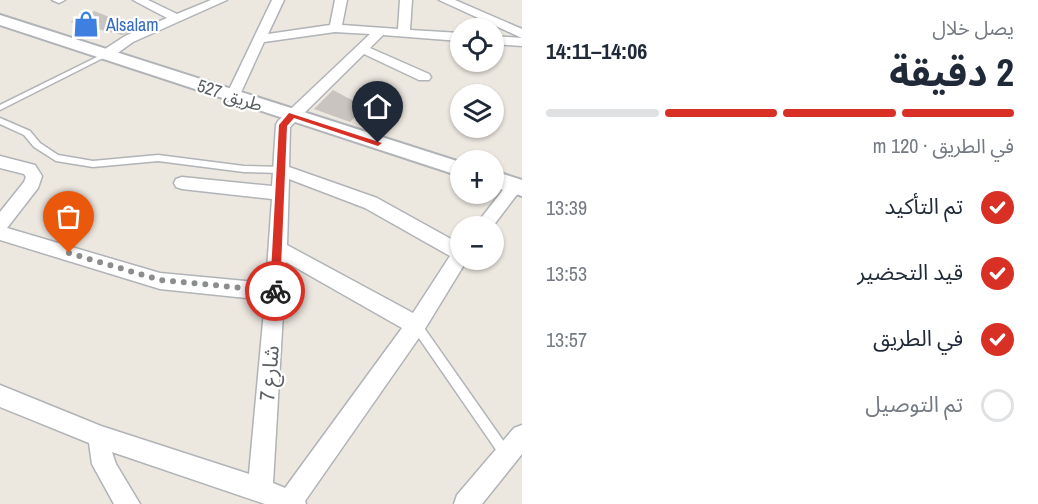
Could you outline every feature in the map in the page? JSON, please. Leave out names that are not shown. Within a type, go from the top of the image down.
[{"type":"street","points":[[139,0],[176,18]]},
{"type":"street","points":[[106,54],[129,39],[221,0]]},
{"type":"street","points":[[233,96],[278,0]]},
{"type":"street","points":[[335,28],[341,0]]},
{"type":"street","points":[[404,32],[406,0]]},
{"type":"street","points":[[445,0],[522,34]]},
{"type":"street","name":"طريق 527","points":[[0,20],[450,166]]},
{"type":"street","points":[[261,39],[335,28],[450,36]]},
{"type":"street","points":[[292,115],[381,30]]},
{"type":"street","points":[[504,41],[522,42]]},
{"type":"street","points":[[363,49],[424,76]]},
{"type":"street","name":"شارع 7","points":[[260,490],[278,249],[283,125],[292,115]]},
{"type":"street","points":[[0,162],[29,169],[34,176],[32,184],[0,224]]},
{"type":"street","points":[[281,170],[371,203],[450,248]]},
{"type":"street","points":[[182,183],[280,192]]},
{"type":"street","points":[[492,216],[518,187]]},
{"type":"street","points":[[0,233],[160,280],[275,292]]},
{"type":"street","points":[[278,249],[416,325]]},
{"type":"street","points":[[0,396],[101,437],[260,490],[291,503],[416,325],[450,270]]},
{"type":"street","points":[[466,504],[522,436]]},
{"type":"street","points":[[101,437],[99,449],[102,461],[128,504]]},
{"type":"lane","points":[[0,108],[106,54]]},
{"type":"lane","points":[[0,121],[27,133],[37,145],[56,158],[93,164],[158,158],[244,169],[281,170]]},
{"type":"lane","points":[[416,325],[507,455]]},
{"type":"building","points":[[94,11],[138,28],[122,35],[70,22]]},
{"type":"building","points":[[333,90],[365,107],[350,122],[314,109]]},
{"type":"way so far","points":[[69,253],[160,280],[275,291]]},
{"type":"place","name":"Alsalam","points":[[86,24]]},
{"type":"route","points":[[275,291],[283,125],[292,115],[378,143]]}]
